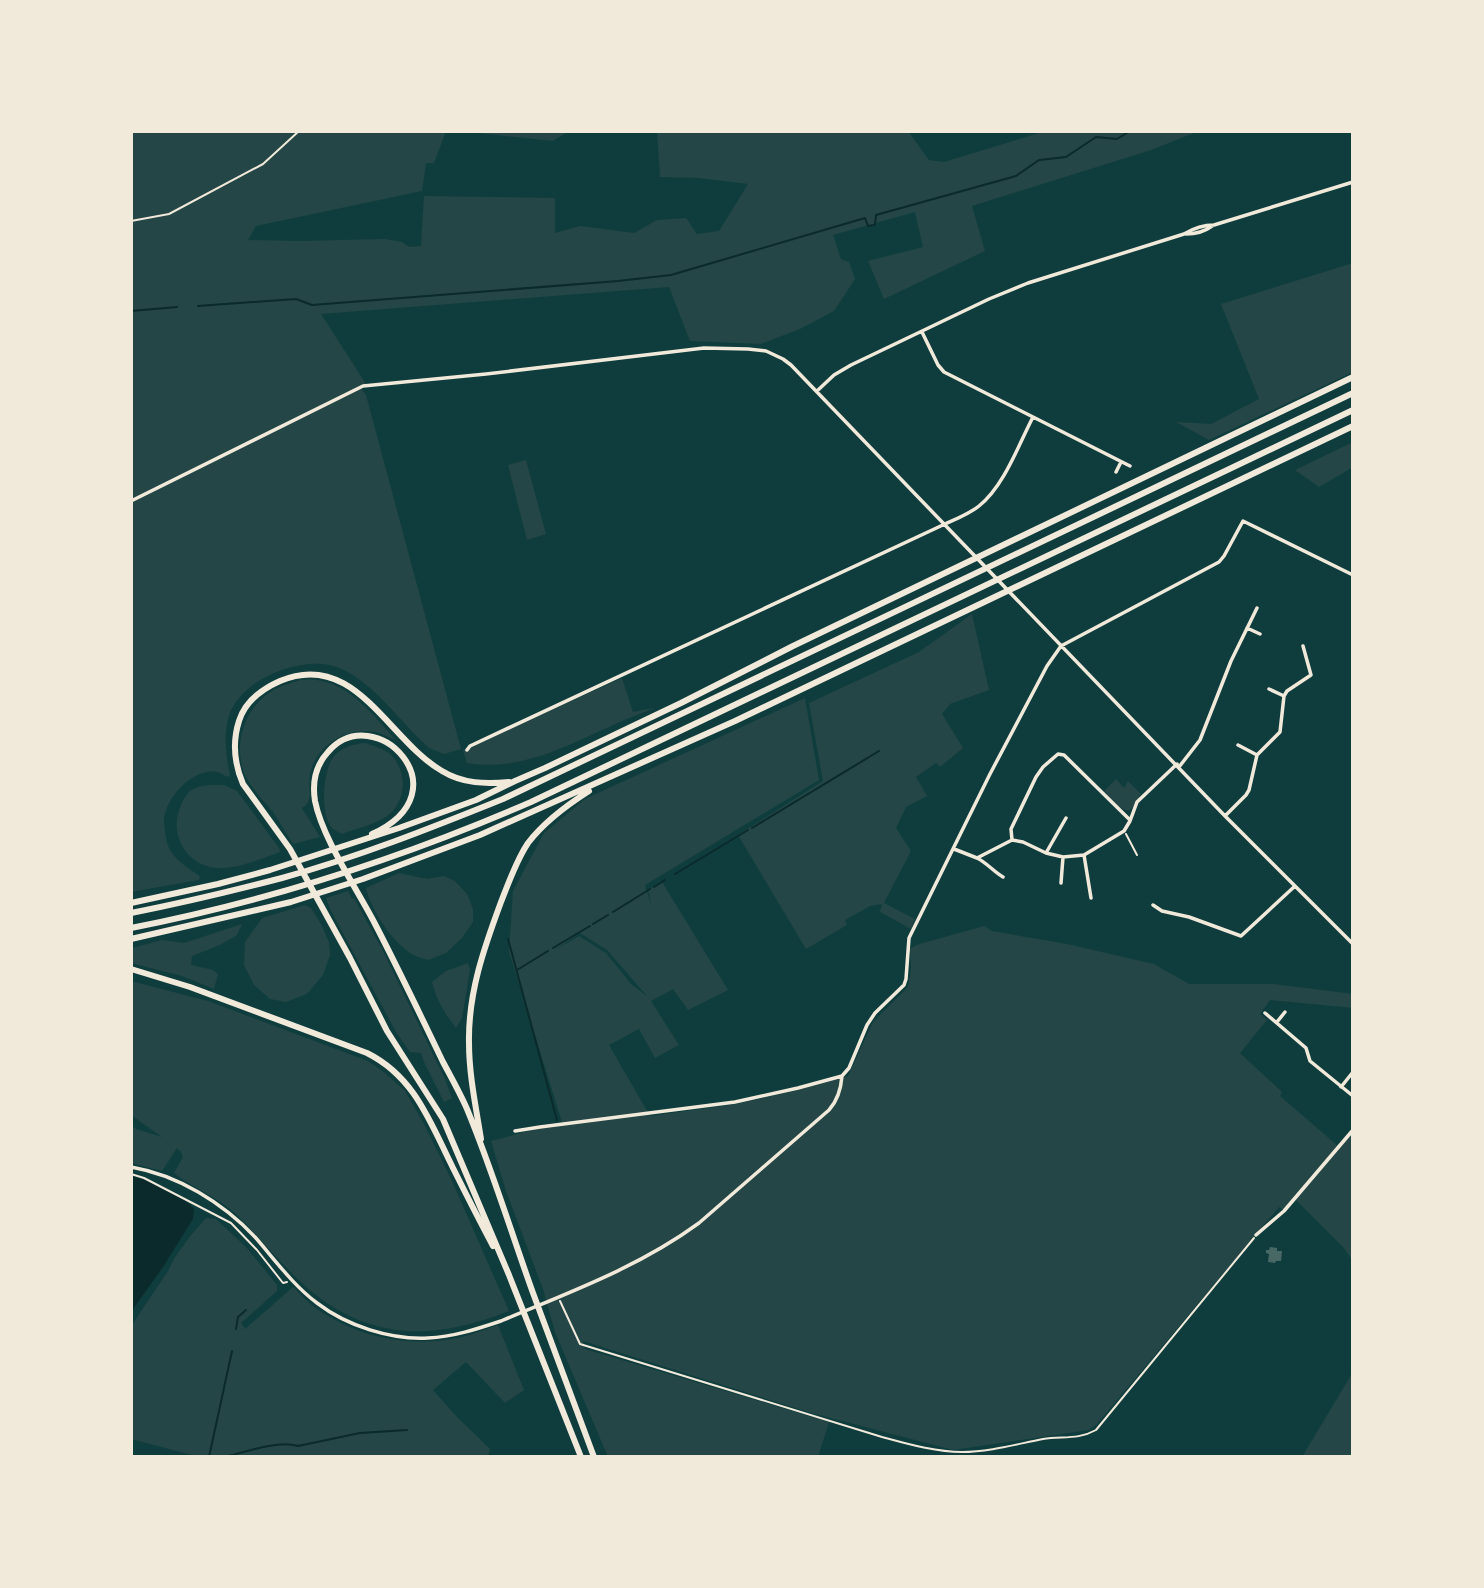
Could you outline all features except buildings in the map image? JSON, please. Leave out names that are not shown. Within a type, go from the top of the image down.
[{"type":"highway","points":[[131,903],[218,884],[342,847],[476,800],[1353,377]]},
{"type":"highway","points":[[131,913],[283,877],[346,858],[457,818],[546,779],[1353,393]]},
{"type":"highway","points":[[131,928],[207,912],[289,890],[417,849],[474,827],[1353,410]]},
{"type":"highway","points":[[131,939],[291,902],[363,879],[480,835],[748,715],[1353,426]]},
{"type":"highway","points":[[515,781],[485,784],[454,778],[422,758],[365,698],[344,683],[317,675],[286,678],[257,694],[240,719],[234,743],[238,772],[243,784],[290,849],[387,1031],[443,1119],[509,1275],[581,1457]]},
{"type":"highway","points":[[342,847],[388,825],[405,811],[410,802],[413,786],[410,770],[400,752],[387,742],[372,736],[345,739],[332,746],[320,761],[314,778],[319,815],[467,1108],[594,1457]]},
{"type":"highway","points":[[482,1148],[469,1065],[469,1021],[482,954],[506,890],[529,842],[550,820],[590,790],[632,768]]},
{"type":"highway","points":[[131,969],[178,983],[367,1053],[388,1065],[405,1081],[421,1105],[509,1275]]},
{"type":"street","points":[[817,391],[851,365],[1028,283],[1184,234],[1195,234],[1213,225],[1353,182]]},
{"type":"street","points":[[922,332],[944,372],[1129,466]]},
{"type":"street","points":[[131,501],[363,386],[499,373],[704,348],[766,351],[791,365],[817,391],[1060,646],[1352,943]]},
{"type":"street","points":[[467,750],[470,746],[562,702],[976,508],[1000,482],[1032,417]]},
{"type":"street","points":[[1116,472],[1122,462]]},
{"type":"street","points":[[515,1131],[735,1102],[842,1076],[849,1068],[867,1025],[875,1013],[904,985],[909,939],[1047,666],[1060,646],[1219,562],[1243,521],[1353,575]]},
{"type":"street","points":[[977,858],[1012,840],[1063,858],[1084,855],[1124,831],[1137,802],[1178,766],[1200,740],[1231,662],[1257,608]]},
{"type":"street","points":[[1247,628],[1260,634]]},
{"type":"street","points":[[1225,816],[1247,795],[1256,755],[1280,732],[1284,696],[1287,691],[1311,675],[1303,646]]},
{"type":"street","points":[[1269,688],[1284,696]]},
{"type":"street","points":[[1238,746],[1256,755]]},
{"type":"street","points":[[1012,840],[1011,829],[1036,776],[1055,755],[1061,753],[1130,821]]},
{"type":"street","points":[[1046,853],[1066,818]]},
{"type":"street","points":[[954,849],[984,861],[1003,877]]},
{"type":"street","points":[[1084,855],[1091,898]]},
{"type":"street","points":[[1061,883],[1063,858]]},
{"type":"street","points":[[1153,905],[1162,911],[1189,917],[1241,936],[1295,886]]},
{"type":"street","points":[[1276,1022],[1285,1012]]},
{"type":"street","points":[[1265,1013],[1306,1048],[1310,1061],[1353,1096]]},
{"type":"street","points":[[1341,1087],[1353,1072]]},
{"type":"street","points":[[131,1167],[177,1182],[225,1209],[256,1238],[289,1277],[316,1303],[349,1322],[378,1332],[415,1338],[451,1335],[484,1327],[558,1297],[623,1270],[663,1248],[699,1223],[829,1110],[841,1088],[842,1076]]},
{"type":"street","points":[[1256,1235],[1284,1211],[1353,1130]]},
{"type":"path","points":[[131,221],[169,214],[263,164],[299,131]]},
{"type":"path","points":[[1124,831],[1137,855]]},
{"type":"path","points":[[131,1174],[144,1178],[231,1223],[283,1283]]},
{"type":"path","points":[[558,1297],[580,1344],[882,1437],[924,1448],[965,1452],[1045,1439],[1085,1436],[1096,1430],[1256,1235]]},
{"type":"shaded area","points":[[131,131],[446,131],[434,163],[426,163],[422,191],[256,226],[248,240],[385,239],[402,242],[409,247],[421,246],[424,196],[555,198],[555,233],[580,226],[634,233],[657,220],[686,218],[697,234],[719,231],[748,184],[660,177],[657,131],[908,131],[929,160],[944,162],[1046,131],[1199,131],[1151,150],[972,206],[985,251],[884,299],[868,261],[923,247],[915,212],[833,235],[841,259],[849,262],[855,279],[834,311],[800,329],[761,344],[690,341],[669,287],[321,314],[366,384],[360,387],[366,395],[461,749],[444,754],[429,748],[366,685],[342,669],[311,664],[276,672],[246,690],[229,716],[226,745],[230,775],[227,777],[217,772],[199,774],[183,785],[166,810],[164,822],[168,846],[178,860],[200,876],[199,880],[131,892]]},
{"type":"shaded area","points":[[460,131],[569,131],[553,141]]},
{"type":"shaded area","points":[[1353,263],[1353,372],[1209,440],[1176,422],[1211,424],[1259,399],[1221,304]]},
{"type":"shaded area","points":[[1353,442],[1353,467],[1319,487],[1295,470]]},
{"type":"shaded area","points":[[526,460],[546,534],[527,540],[508,465]]},
{"type":"shaded area","points":[[972,614],[989,690],[950,704],[942,714],[963,748],[940,767],[936,763],[916,777],[927,796],[906,807],[896,828],[911,851],[884,903],[915,919],[911,929],[880,912],[882,904],[870,906],[845,920],[847,925],[806,949],[738,835],[823,781],[809,703],[919,652]]},
{"type":"shaded area","points":[[622,678],[633,712],[654,708],[542,755],[505,764],[467,763],[463,750]]},
{"type":"shaded area","points":[[300,680],[317,680],[341,688],[361,703],[396,740],[364,731],[344,735],[326,746],[310,773],[309,797],[302,808],[320,837],[293,844],[244,773],[240,752],[246,720],[258,702],[274,690]]},
{"type":"shaded area","points":[[805,698],[819,780],[645,885],[652,908],[648,890],[662,882],[728,990],[688,1010],[673,989],[651,1001],[679,1045],[655,1058],[639,1029],[609,1045],[650,1116],[736,1104],[848,1076],[873,1022],[908,987],[910,949],[984,926],[992,931],[1067,944],[1154,964],[1189,984],[1274,984],[1353,994],[1353,1008],[1270,1000],[1260,1014],[1267,1020],[1240,1053],[1282,1092],[1280,1096],[1338,1146],[1353,1130],[1353,1261],[1343,1247],[1295,1199],[1284,1211],[1279,1207],[1097,1424],[1089,1430],[953,1450],[808,1412],[583,1341],[585,1349],[829,1422],[818,1457],[608,1457],[555,1332],[543,1289],[506,1191],[491,1141],[562,1122],[509,952],[513,891],[544,833],[585,799]],"holes":[[[580,933],[607,950],[647,996],[631,984],[606,953],[579,936],[554,951]]]},
{"type":"shaded area","points":[[365,743],[384,750],[396,761],[402,777],[401,794],[394,810],[383,819],[342,834],[328,822],[324,804],[329,766],[342,749]]},
{"type":"shaded area","points":[[1116,779],[1124,788],[1128,781],[1141,794],[1131,809],[1120,807],[1104,791]]},
{"type":"shaded area","points":[[209,785],[224,785],[237,791],[280,852],[225,868],[206,866],[189,855],[182,847],[179,837],[178,816],[189,792]]},
{"type":"shaded area","points":[[399,873],[427,879],[444,876],[455,881],[467,894],[473,909],[473,922],[462,938],[446,953],[428,960],[412,954],[397,942],[377,915],[366,888]]},
{"type":"shaded area","points":[[348,891],[384,953],[445,1079],[452,1098],[444,1102],[421,1053],[410,1052],[396,1032],[330,909],[326,898]]},
{"type":"shaded area","points":[[305,905],[311,908],[329,942],[330,955],[323,975],[307,994],[286,1002],[270,999],[254,985],[244,965],[245,942],[262,918]]},
{"type":"shaded area","points":[[242,924],[237,935],[192,956],[191,965],[213,970],[218,974],[214,989],[182,976],[131,963],[132,948],[162,940],[184,943]]},
{"type":"shaded area","points":[[468,963],[470,970],[462,1018],[456,1028],[441,1006],[432,982],[446,971]]},
{"type":"shaded area","points":[[131,981],[208,1001],[368,1061],[385,1073],[405,1091],[424,1124],[509,1311],[458,1327],[434,1330],[410,1331],[363,1322],[339,1311],[316,1295],[230,1209],[174,1173],[183,1157],[177,1148],[162,1171],[131,1163],[131,1125],[162,1137],[131,1115]]},
{"type":"shaded area","points":[[131,1176],[165,1188],[194,1209],[193,1219],[131,1312]]},
{"type":"shaded area","points":[[206,1218],[216,1219],[246,1247],[277,1285],[277,1291],[241,1323],[245,1329],[293,1287],[314,1307],[334,1319],[351,1328],[387,1338],[405,1341],[443,1340],[466,1336],[498,1325],[524,1390],[505,1403],[466,1362],[433,1390],[490,1449],[488,1457],[200,1457],[131,1439],[131,1326],[175,1257]]},
{"type":"shaded area","points":[[1353,1372],[1353,1457],[1302,1457]]},
{"type":"waterway","points":[[198,306],[296,299],[312,305],[671,275],[865,218],[868,226],[875,225],[876,215],[1016,176],[1039,160],[1066,157],[1096,137],[1117,139],[1130,131]]},
{"type":"waterway","points":[[131,311],[177,307]]},
{"type":"waterway","points":[[752,828],[879,751]]},
{"type":"waterway","points":[[675,874],[748,830]]},
{"type":"waterway","points":[[654,887],[665,880]]},
{"type":"waterway","points":[[613,912],[650,889]]},
{"type":"waterway","points":[[593,924],[608,915]]},
{"type":"waterway","points":[[553,948],[590,926]]},
{"type":"waterway","points":[[508,939],[557,1120]]},
{"type":"waterway","points":[[517,970],[548,951]]},
{"type":"waterway","points":[[236,1329],[238,1317],[246,1310]]},
{"type":"waterway","points":[[209,1457],[232,1351]]},
{"type":"waterway","points":[[225,1457],[281,1444],[298,1446],[360,1433],[407,1430]]}]
